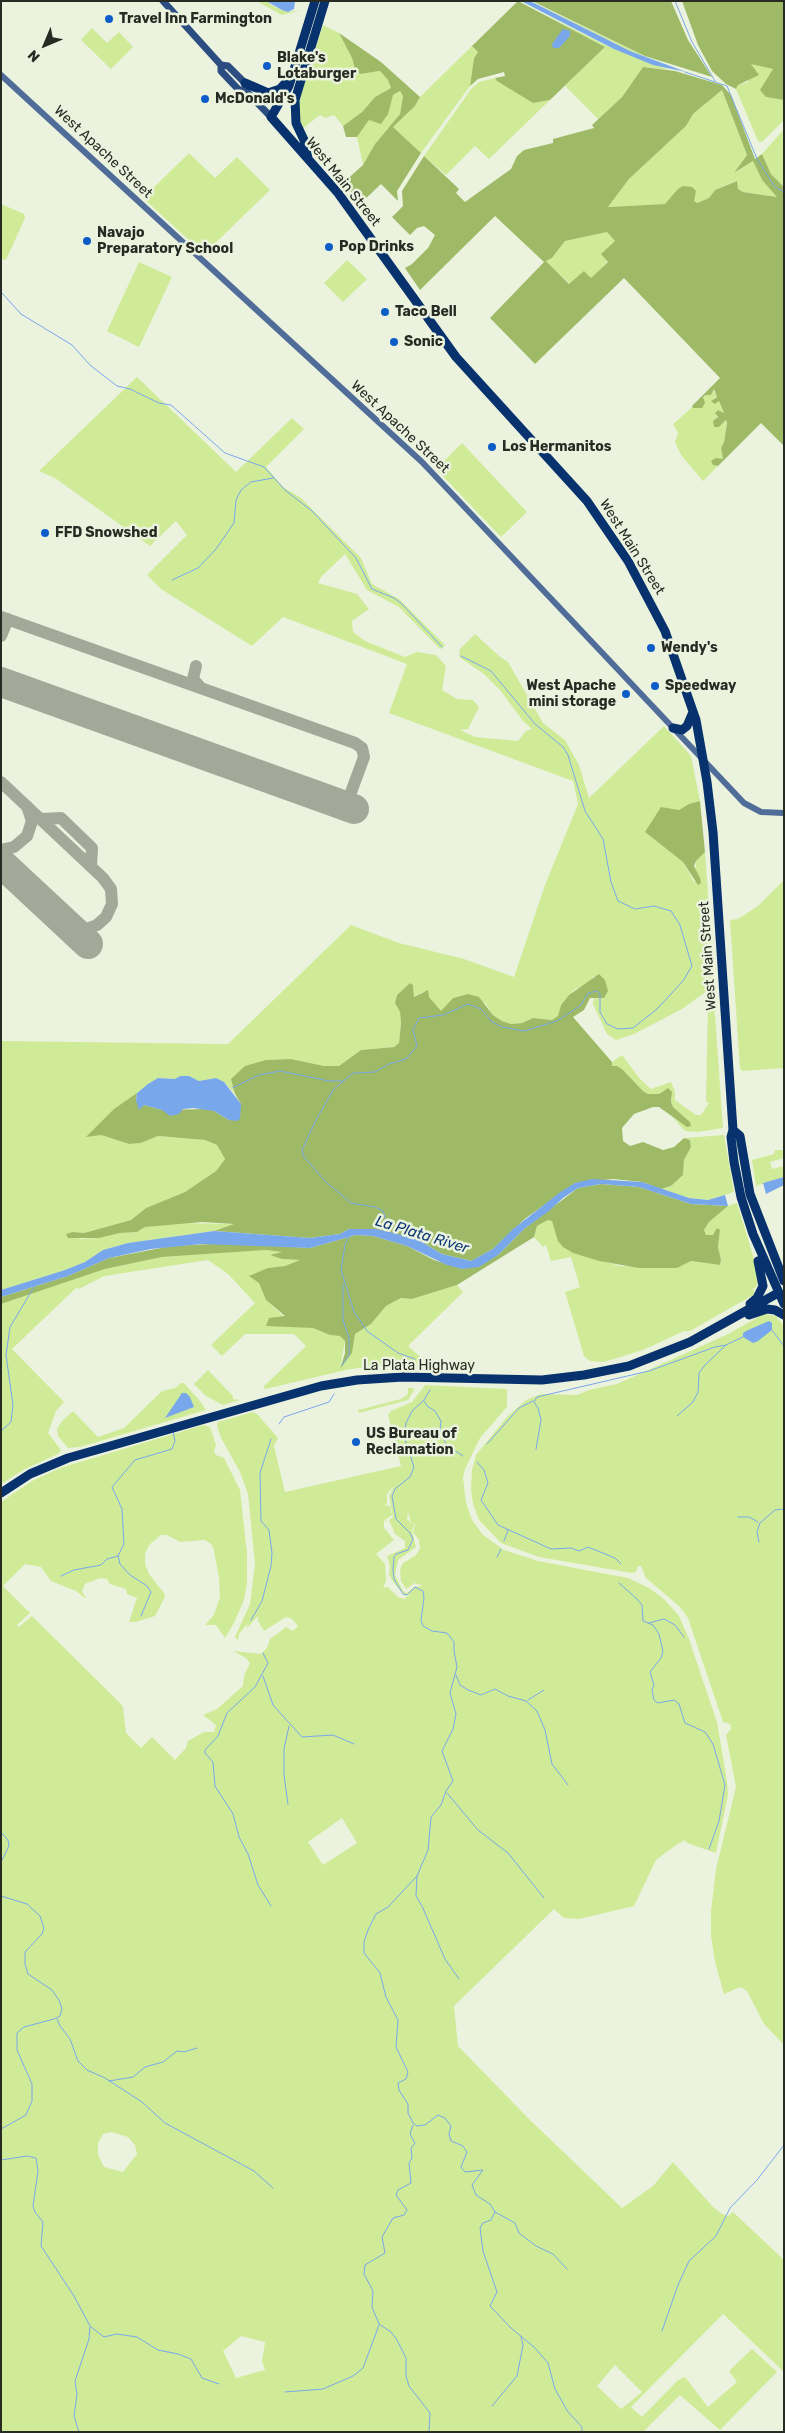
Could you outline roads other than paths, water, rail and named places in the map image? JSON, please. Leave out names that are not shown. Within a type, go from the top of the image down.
[{"type":"highway","points":[[271,117],[281,110],[290,98],[316,1]]},
{"type":"highway","points":[[308,158],[304,140],[296,123],[294,109],[300,66],[325,1]]},
{"type":"highway","points":[[244,83],[264,92],[276,91],[284,86],[300,66]]},
{"type":"highway","name":"West Main Street","points":[[271,117],[351,210],[444,342],[574,485],[611,534],[643,586],[665,631],[693,711],[704,761],[713,826],[733,1130],[730,1137],[734,1162],[758,1248],[784,1304]]},
{"type":"highway","points":[[673,728],[682,730],[687,726],[693,711]]},
{"type":"highway","name":"West Main Street","points":[[733,1130],[740,1136],[750,1194],[784,1281]]},
{"type":"highway","points":[[746,1210],[743,1216],[762,1274],[763,1286],[754,1302],[724,1319],[720,1326],[728,1327],[762,1310],[772,1309],[784,1315]]},
{"type":"highway","points":[[772,1253],[772,1264],[779,1278],[781,1295]]},
{"type":"highway","name":"La Plata Highway","points":[[1,1493],[30,1474],[68,1458],[305,1389],[377,1378],[418,1377],[524,1381],[575,1377],[642,1362],[671,1351],[781,1295]]},
{"type":"main road","name":"West Main Street","points":[[163,1],[221,65],[228,66],[244,83],[247,92],[271,117]]},
{"type":"main road","name":"West Main Street","points":[[221,65],[221,72],[238,89],[247,92]]},
{"type":"main road","name":"West Apache Street","points":[[1,75],[422,462],[744,803],[765,812],[784,813]]},
{"type":"water","points":[[266,1],[295,1],[294,9],[288,12]]},
{"type":"water","points":[[521,1],[530,1],[630,51],[686,72],[653,65],[614,49]]},
{"type":"water","points":[[563,29],[570,31],[570,36],[559,48],[553,48],[552,44]]},
{"type":"water","points":[[180,1076],[189,1076],[199,1081],[216,1078],[224,1082],[241,1104],[240,1119],[237,1121],[229,1120],[214,1111],[193,1108],[183,1109],[179,1114],[170,1116],[162,1110],[144,1105],[139,1110],[136,1100],[137,1093],[158,1078],[175,1079]]},
{"type":"water","points":[[784,1177],[784,1185],[766,1194],[763,1183]]},
{"type":"water","points":[[592,1179],[642,1182],[689,1198],[708,1200],[725,1195],[728,1206],[691,1204],[639,1187],[601,1184],[578,1188],[563,1198],[524,1229],[498,1255],[479,1267],[462,1269],[447,1265],[407,1246],[373,1236],[356,1235],[310,1248],[202,1244],[151,1249],[109,1258],[68,1276],[1,1297],[1,1290],[65,1270],[85,1262],[103,1250],[128,1243],[214,1231],[310,1238],[340,1234],[349,1229],[376,1229],[415,1238],[442,1254],[471,1261],[493,1249],[512,1230],[559,1193],[575,1183]]},
{"type":"water","points":[[769,1321],[772,1323],[772,1330],[758,1341],[753,1343],[743,1337],[743,1333]]},
{"type":"water","points":[[182,1393],[186,1393],[190,1397],[194,1407],[165,1418]]},
{"type":"waterway","points":[[675,1],[692,42],[715,81]]},
{"type":"waterway","points":[[685,72],[727,86],[757,159],[775,187],[784,192]]},
{"type":"waterway","points":[[1,292],[21,314],[72,345],[90,365],[117,386],[130,389],[159,403],[171,405],[225,453],[264,467],[285,490],[312,511],[356,558],[372,589],[394,598],[402,604],[442,647]]},
{"type":"waterway","points":[[172,580],[198,568],[216,549],[234,523],[236,500],[241,490],[251,482],[273,478]]},
{"type":"waterway","name":"La Plata River","points":[[390,1233],[383,1211],[375,1207],[351,1203],[326,1182],[304,1157],[302,1150],[333,1090],[353,1073],[375,1072],[389,1064],[406,1059],[417,1046],[413,1030],[419,1018],[443,1015],[468,1004],[481,1009],[492,1022],[502,1027],[524,1031],[557,1021],[581,1005],[588,993],[597,991],[600,994],[600,1012],[607,1024],[618,1029],[633,1028],[657,1009],[683,981],[692,966],[680,925],[671,911],[654,906],[635,909],[618,901],[611,882],[603,839],[585,811],[568,755],[563,747],[535,724],[491,671],[461,656]]},
{"type":"waterway","points":[[232,1088],[259,1075],[280,1071],[329,1081],[343,1081]]},
{"type":"waterway","points":[[349,1236],[345,1245],[341,1270],[354,1312],[367,1331],[398,1353],[415,1359]]},
{"type":"waterway","points":[[342,1365],[349,1355],[349,1338],[343,1320],[343,1284]]},
{"type":"waterway","points":[[1,1431],[11,1422],[13,1405],[6,1355],[10,1327],[34,1287]]},
{"type":"waterway","points":[[771,1329],[784,1346]]},
{"type":"waterway","points":[[677,1416],[693,1402],[698,1392],[699,1373],[705,1365],[726,1345],[743,1337]]},
{"type":"waterway","points":[[536,1449],[541,1420],[538,1408],[534,1402],[537,1397],[649,1371],[715,1347],[726,1345]]},
{"type":"waterway","points":[[430,1390],[424,1400],[412,1411],[406,1423],[404,1436],[414,1467],[410,1477],[395,1489],[392,1496],[396,1519],[410,1533],[413,1539],[408,1550],[396,1554],[394,1557],[393,1570],[394,1579],[403,1594],[407,1595],[415,1587],[423,1591],[421,1620],[423,1626],[432,1631],[447,1633],[454,1642],[457,1667],[450,1693],[456,1714],[453,1729],[442,1751],[453,1781],[446,1791],[441,1805],[431,1817],[428,1850],[417,1876],[388,1907],[376,1914],[364,1942],[364,1953],[380,1973],[386,1997],[398,2020],[396,2047],[408,2072],[406,2079],[398,2083],[399,2090],[408,2104],[408,2113],[413,2123],[417,2126],[425,2125],[438,2115],[445,2118],[451,2126],[449,2134],[451,2141],[463,2146],[467,2152],[461,2167],[465,2172],[483,2170],[472,2185],[476,2195],[490,2204],[495,2212],[491,2220],[483,2223],[480,2228],[483,2251],[497,2292],[490,2306],[511,2328],[534,2347],[548,2363],[555,2389],[568,2412],[582,2427],[582,2432]]},
{"type":"waterway","points":[[279,1424],[284,1417],[329,1402],[334,1394]]},
{"type":"waterway","points":[[424,1401],[427,1406],[435,1411],[441,1421],[440,1429],[445,1442],[463,1456]]},
{"type":"waterway","points":[[487,1444],[519,1408],[533,1401]]},
{"type":"waterway","points":[[141,1616],[151,1592],[147,1586],[130,1575],[120,1564],[118,1556],[124,1544],[122,1509],[112,1487],[135,1460],[172,1449],[175,1441],[173,1432]]},
{"type":"waterway","points":[[251,1620],[262,1601],[271,1566],[272,1553],[269,1530],[261,1521],[260,1473],[271,1439]]},
{"type":"waterway","points":[[477,1462],[484,1470],[488,1483],[481,1500],[498,1525],[551,1549],[571,1548],[579,1551],[588,1547],[615,1558],[621,1564]]},
{"type":"waterway","points":[[759,1542],[757,1532],[760,1523],[775,1510],[784,1509]]},
{"type":"waterway","points":[[738,1517],[749,1517],[758,1522]]},
{"type":"waterway","points":[[504,1541],[508,1530]]},
{"type":"waterway","points":[[497,1557],[501,1549]]},
{"type":"waterway","points":[[61,1576],[74,1570],[101,1565],[107,1559],[118,1556]]},
{"type":"waterway","points":[[619,1583],[642,1605],[643,1621],[653,1625],[659,1634],[663,1651],[661,1658],[650,1672],[654,1685],[652,1690],[654,1700],[658,1703],[674,1700],[679,1704],[685,1723],[705,1732],[713,1744],[725,1785],[719,1821],[709,1849]]},
{"type":"waterway","points":[[649,1623],[664,1619],[675,1625],[684,1637]]},
{"type":"waterway","points":[[263,1653],[268,1663],[255,1687],[227,1713],[218,1736],[205,1750],[205,1753],[213,1762],[215,1786],[233,1814],[239,1837],[248,1854],[258,1885],[271,1906]]},
{"type":"waterway","points":[[456,1675],[460,1685],[468,1690],[481,1695],[495,1689],[508,1696],[526,1701],[537,1711],[545,1730],[552,1764],[568,1785]]},
{"type":"waterway","points":[[263,1676],[273,1705],[302,1737],[333,1735],[354,1744]]},
{"type":"waterway","points":[[528,1700],[544,1690]]},
{"type":"waterway","points":[[288,1804],[284,1775],[284,1749],[289,1726]]},
{"type":"waterway","points":[[447,1793],[478,1830],[508,1853],[544,1898]]},
{"type":"waterway","points":[[1,1832],[8,1840],[9,1846],[1,1862]]},
{"type":"waterway","points":[[417,1876],[416,1896],[445,1959],[459,1979]]},
{"type":"waterway","points":[[1,1896],[27,1904],[40,1916],[44,1928],[42,1934],[25,1952],[25,1964],[28,1974],[52,1990],[59,2000],[62,2009],[60,2016],[24,2027],[17,2033],[17,2050],[32,2084],[32,2101],[26,2115],[1,2129]]},
{"type":"waterway","points":[[57,2019],[70,2039],[78,2061],[87,2070],[105,2078],[142,2102],[165,2123],[254,2171],[273,2188]]},
{"type":"waterway","points":[[109,2081],[133,2077],[145,2067],[163,2062],[177,2051],[184,2052],[197,2048]]},
{"type":"waterway","points":[[413,2125],[410,2134],[415,2143],[411,2148],[412,2158],[409,2163],[411,2183],[398,2190],[396,2195],[407,2210],[404,2215],[393,2218],[382,2237],[385,2253],[365,2265],[364,2274],[373,2291],[372,2307],[379,2324],[391,2332],[397,2340],[406,2358],[406,2376],[409,2386],[430,2413],[429,2432]]},
{"type":"waterway","points":[[662,2331],[678,2285],[689,2261],[716,2236],[730,2208],[757,2180],[784,2145]]},
{"type":"waterway","points":[[1,2160],[27,2156],[36,2158],[38,2171],[33,2206],[43,2222],[41,2246],[74,2296],[90,2326],[89,2339],[75,2381],[77,2394],[74,2416],[79,2432]]},
{"type":"waterway","points":[[495,2212],[515,2223],[519,2233],[536,2246],[553,2254],[567,2269]]},
{"type":"waterway","points":[[285,2392],[323,2389],[353,2376],[363,2368],[379,2325]]},
{"type":"waterway","points":[[91,2327],[104,2337],[117,2334],[137,2337],[158,2350],[191,2359],[202,2378],[219,2384]]},
{"type":"waterway","points":[[492,2406],[517,2376],[523,2345],[521,2337]]},
{"type":"place","name":"Travel Inn Farmington","points":[[109,19]]},
{"type":"place","name":"Blake's Lotaburger","points":[[267,66]]},
{"type":"place","name":"McDonald's","points":[[205,99]]},
{"type":"place","name":"Navajo Preparatory School","points":[[87,241]]},
{"type":"place","name":"Pop Drinks","points":[[329,247]]},
{"type":"place","name":"Taco Bell","points":[[385,312]]},
{"type":"place","name":"Sonic","points":[[394,342]]},
{"type":"place","name":"Los Hermanitos","points":[[492,447]]},
{"type":"place","name":"FFD Snowshed","points":[[45,533]]},
{"type":"place","name":"Wendy's","points":[[651,648]]},
{"type":"place","name":"Speedway","points":[[655,686]]},
{"type":"place","name":"West Apache mini storage","points":[[626,694]]},
{"type":"place","name":"US Bureau of Reclamation","points":[[356,1442]]}]
